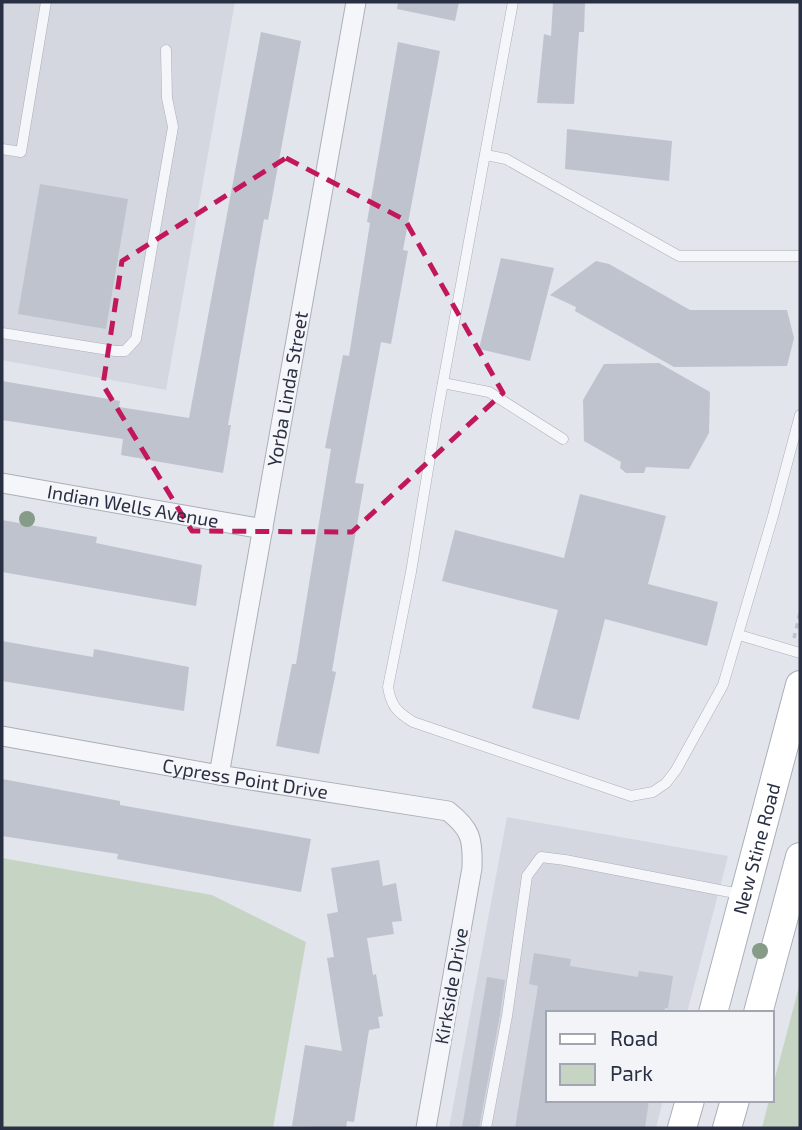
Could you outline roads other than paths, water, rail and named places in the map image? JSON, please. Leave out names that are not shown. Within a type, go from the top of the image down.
[{"type":"main road","name":"New Stine Road","points":[[714,1011],[800,685]]},
{"type":"main road","points":[[759,1011],[800,857]]},
{"type":"main road","points":[[682,1128],[689,1102]]},
{"type":"main road","points":[[727,1128],[734,1102]]},
{"type":"street","name":"Yorba Linda Street","points":[[219,775],[356,2]]},
{"type":"street","name":"Indian Wells Avenue","points":[[2,483],[263,529]]},
{"type":"street","name":"Cypress Point Drive","points":[[2,736],[219,775],[448,811],[464,824],[473,844]]},
{"type":"street","name":"Kirkside Drive","points":[[426,1128],[472,868],[473,844]]},
{"type":"lane","points":[[2,149],[21,152],[46,2]]},
{"type":"lane","points":[[513,2],[388,687],[390,703],[398,713],[413,722],[631,796],[653,792],[666,783],[676,770],[723,685],[800,415]]},
{"type":"lane","points":[[2,333],[115,351],[125,351],[136,339],[173,127],[167,97],[166,50]]},
{"type":"lane","points":[[486,155],[506,159],[679,256],[800,256]]},
{"type":"lane","points":[[443,383],[489,392],[563,439]]},
{"type":"lane","points":[[739,635],[800,653]]},
{"type":"lane","points":[[486,1128],[507,1016],[527,876],[541,857],[744,895]]}]
